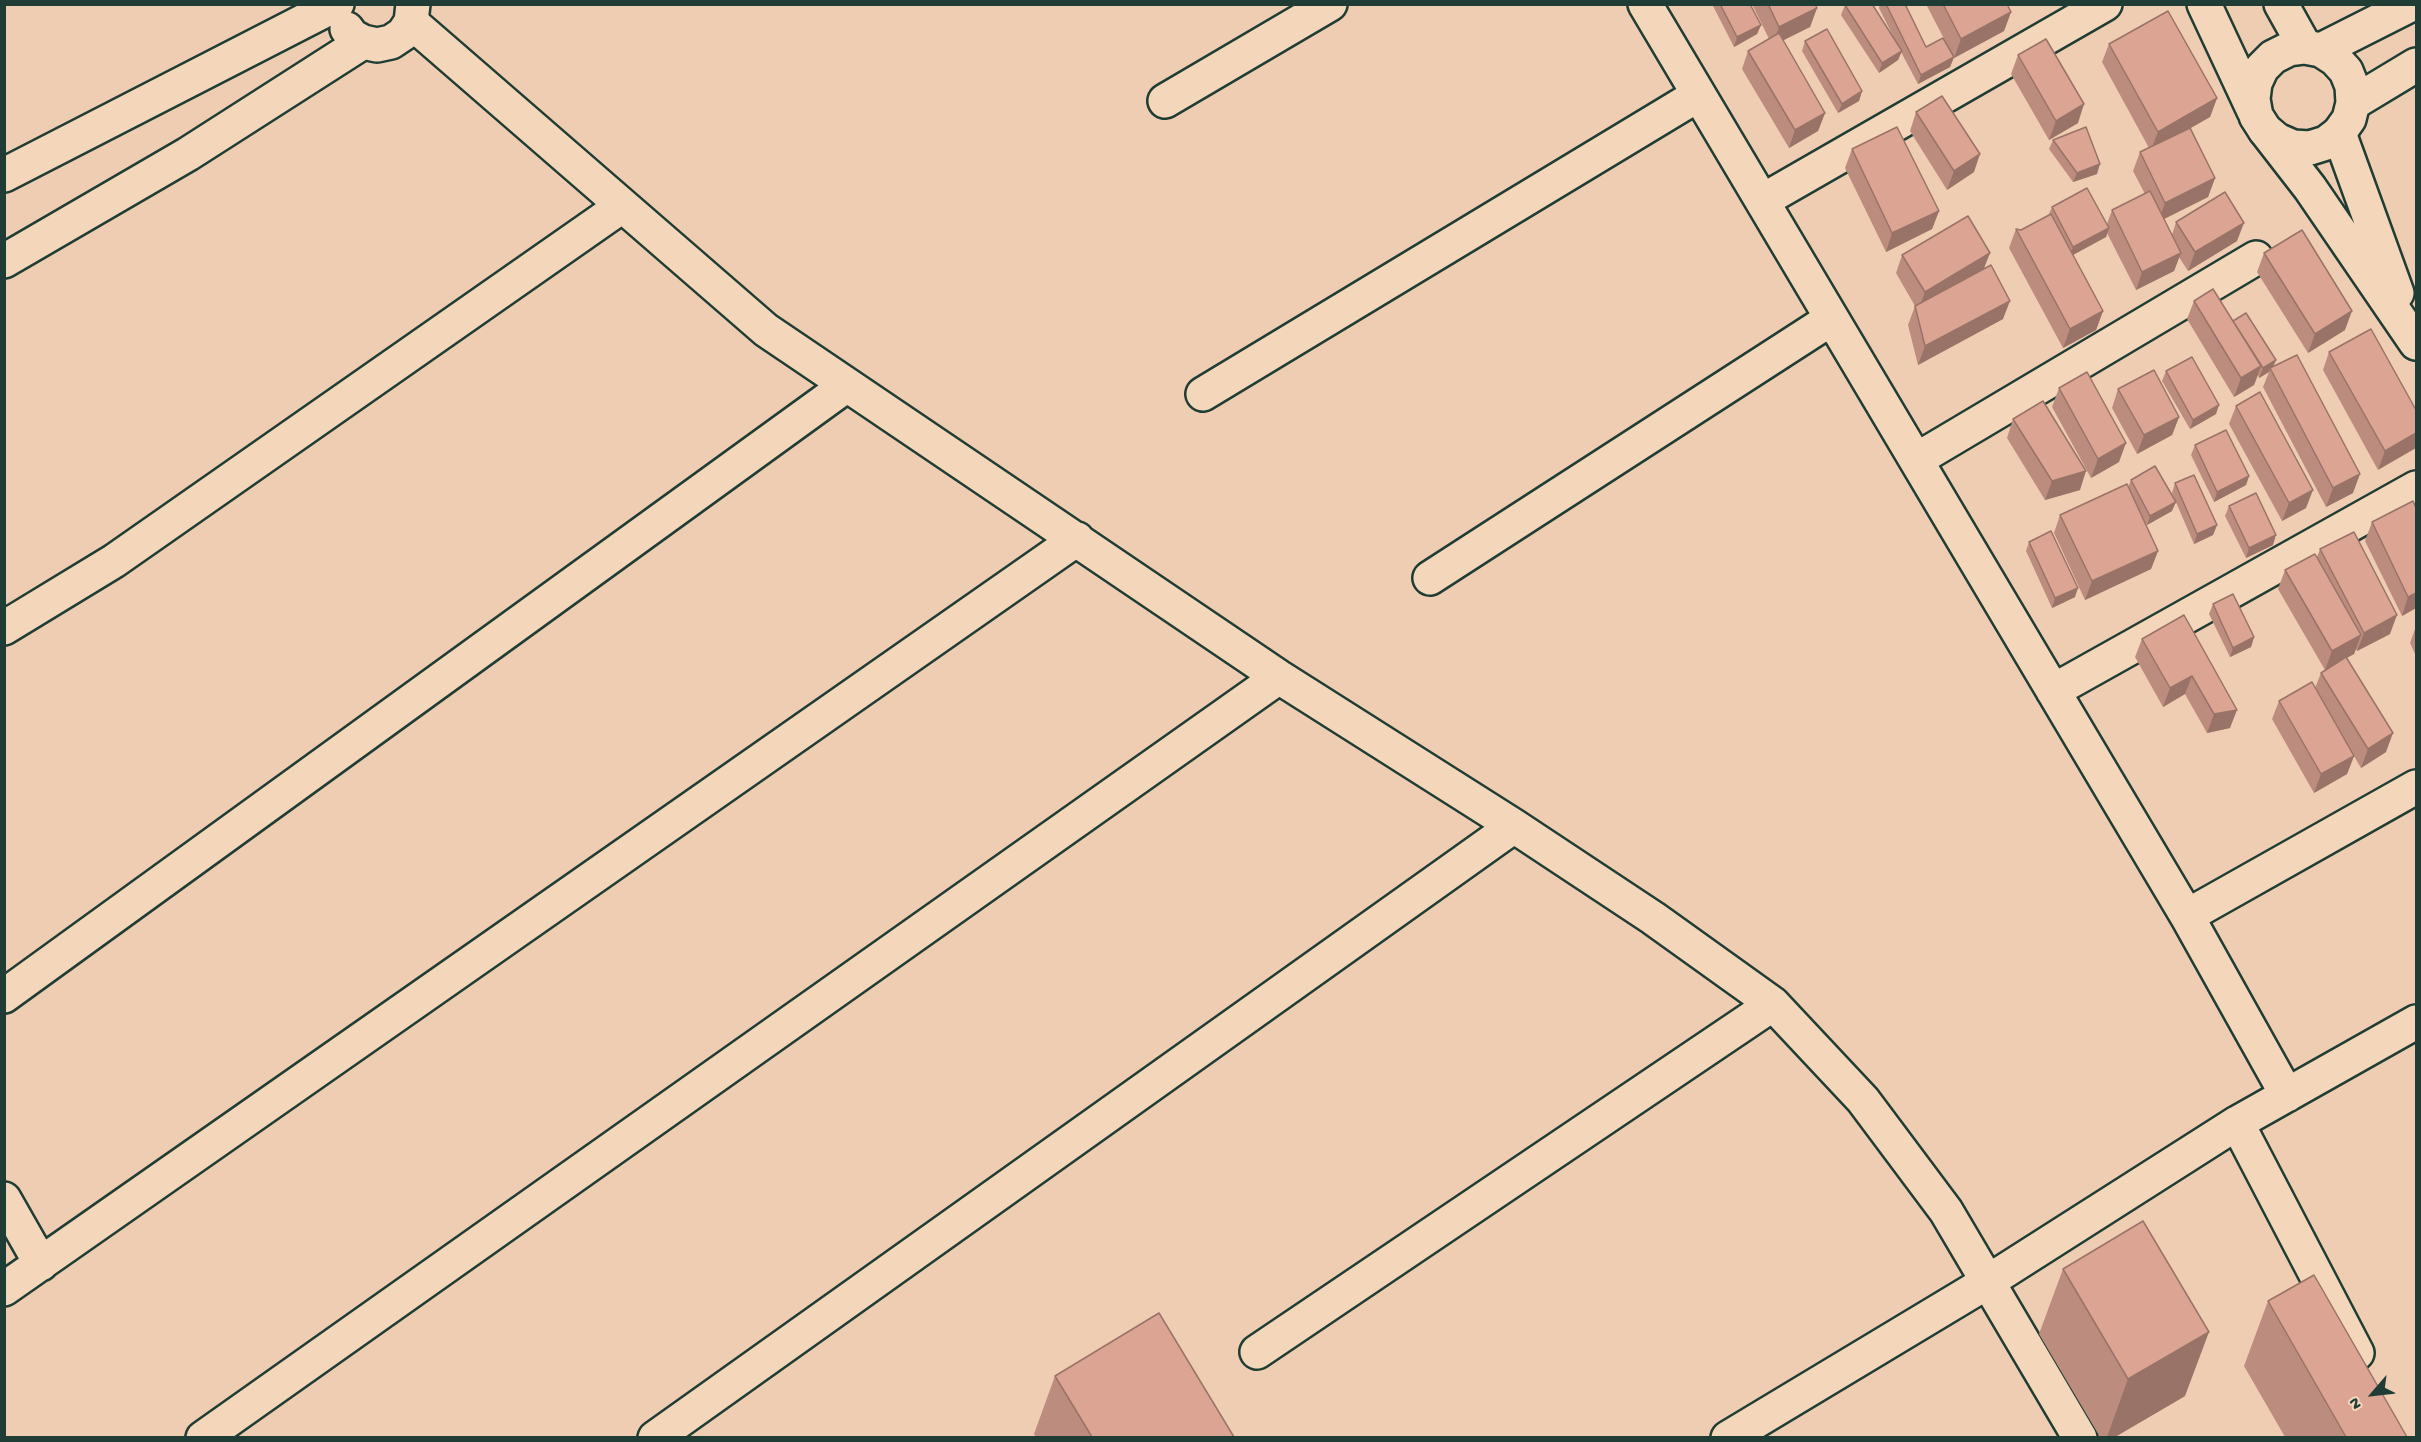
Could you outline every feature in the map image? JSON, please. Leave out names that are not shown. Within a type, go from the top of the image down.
[{"type":"street","points":[[4,175],[339,4],[345,26],[352,36],[363,42],[377,45],[391,42],[403,34],[416,11],[622,206],[766,330],[1279,677],[1514,826],[1653,918],[1773,1004],[1863,1100],[1946,1211],[2080,1437]]},
{"type":"street","points":[[1165,101],[1330,4]]},
{"type":"street","points":[[1645,4],[2187,916],[2287,1095]]},
{"type":"street","points":[[1762,201],[2105,4]]},
{"type":"street","points":[[2204,4],[2261,123],[2310,188],[2414,338]]},
{"type":"street","points":[[2281,4],[2313,49],[2335,59],[2346,71],[2352,86],[2353,103],[2349,119],[2339,133],[2326,143],[2310,148],[2293,147],[2277,140],[2261,123],[2253,99],[2255,83],[2262,68],[2273,57],[2289,49],[2313,49],[2412,4]]},
{"type":"street","points":[[4,261],[188,154],[363,42]]},
{"type":"street","points":[[2353,103],[2416,65]]},
{"type":"street","points":[[1203,394],[1698,95]]},
{"type":"street","points":[[2339,133],[2414,338]]},
{"type":"street","points":[[4,628],[114,561],[622,206]]},
{"type":"street","points":[[1916,460],[2256,258]]},
{"type":"street","points":[[1430,578],[1832,319]]},
{"type":"street","points":[[4,996],[847,385]]},
{"type":"street","points":[[2053,691],[2416,488]]},
{"type":"street","points":[[4,1289],[1077,540]]},
{"type":"street","points":[[203,1437],[1279,677]]},
{"type":"street","points":[[2187,916],[2416,787]]},
{"type":"street","points":[[654,1437],[1514,826]]},
{"type":"street","points":[[1257,1352],[1773,1004]]},
{"type":"street","points":[[1728,1437],[1989,1281],[2237,1123],[2416,1022]]},
{"type":"street","points":[[2237,1123],[2369,1376]]},
{"type":"street","points":[[4,1199],[41,1264]]},
{"type":"building","points":[[1720,4],[1750,4],[1761,25],[1737,37]]},
{"type":"building","points":[[1768,4],[1815,4],[1817,8],[1779,27]]},
{"type":"building","points":[[1846,4],[1872,4],[1902,51],[1882,63]]},
{"type":"building","points":[[1886,4],[1905,4],[1926,47],[1943,38],[1954,57],[1921,75]]},
{"type":"building","points":[[1943,4],[2007,4],[2011,12],[1961,39]]},
{"type":"building","points":[[2168,11],[2217,98],[2158,132],[2109,44]]},
{"type":"building","points":[[1827,29],[1862,91],[1842,104],[1805,41]]},
{"type":"building","points":[[1779,33],[1825,113],[1795,130],[1748,51]]},
{"type":"building","points":[[2046,39],[2084,104],[2056,121],[2018,55]]},
{"type":"building","points":[[1942,96],[1980,154],[1954,171],[1916,112]]},
{"type":"building","points":[[1897,127],[1939,211],[1892,233],[1852,149]]},
{"type":"building","points":[[2086,127],[2100,164],[2077,173],[2053,140]]},
{"type":"building","points":[[2190,128],[2215,178],[2165,203],[2140,152]]},
{"type":"building","points":[[2087,188],[2109,228],[2073,247],[2052,207]]},
{"type":"building","points":[[2150,191],[2181,253],[2142,272],[2112,210]]},
{"type":"building","points":[[2225,192],[2244,223],[2195,252],[2176,222]]},
{"type":"building","points":[[2051,214],[2103,311],[2070,329],[2016,229],[2021,230]]},
{"type":"building","points":[[1968,216],[1990,253],[1925,292],[1902,255]]},
{"type":"building","points":[[2302,230],[2352,311],[2315,334],[2264,253]]},
{"type":"building","points":[[1991,265],[2010,301],[1925,346],[1915,306]]},
{"type":"building","points":[[2213,289],[2261,366],[2241,378],[2194,301]]},
{"type":"building","points":[[2246,313],[2276,360],[2263,368],[2233,321]]},
{"type":"building","points":[[2371,329],[2416,410],[2416,433],[2385,451],[2329,352]]},
{"type":"building","points":[[2297,355],[2360,474],[2333,488],[2270,368]]},
{"type":"building","points":[[2192,357],[2219,405],[2193,420],[2166,371]]},
{"type":"building","points":[[2154,370],[2179,417],[2144,435],[2118,389]]},
{"type":"building","points":[[2087,372],[2126,443],[2098,459],[2059,388]]},
{"type":"building","points":[[2260,392],[2313,490],[2289,503],[2236,406]]},
{"type":"building","points":[[2043,401],[2086,471],[2052,481],[2013,419]]},
{"type":"building","points":[[2226,430],[2249,476],[2217,492],[2195,445]]},
{"type":"building","points":[[2155,466],[2176,502],[2150,516],[2131,480]]},
{"type":"building","points":[[2194,475],[2217,525],[2197,534],[2175,483]]},
{"type":"building","points":[[2127,484],[2158,551],[2092,581],[2060,515]]},
{"type":"building","points":[[2256,493],[2276,535],[2249,548],[2229,506]]},
{"type":"building","points":[[2413,501],[2416,508],[2416,593],[2408,597],[2372,522]]},
{"type":"building","points":[[2051,531],[2078,588],[2055,598],[2029,542]]},
{"type":"building","points":[[2354,532],[2397,615],[2364,633],[2320,549]]},
{"type":"building","points":[[2315,554],[2361,635],[2332,651],[2285,570]]},
{"type":"building","points":[[2233,594],[2254,637],[2233,648],[2213,604]]},
{"type":"building","points":[[2184,615],[2237,710],[2214,714],[2192,676],[2170,688],[2142,639]]},
{"type":"building","points":[[2346,657],[2393,733],[2368,749],[2321,673]]},
{"type":"building","points":[[2312,682],[2354,756],[2321,774],[2279,701]]},
{"type":"building","points":[[2143,1221],[2209,1332],[2128,1379],[2063,1269]]},
{"type":"building","points":[[2314,1275],[2407,1437],[2346,1437],[2268,1301]]},
{"type":"building","points":[[1159,1313],[1234,1437],[1092,1437],[1055,1376]]}]
